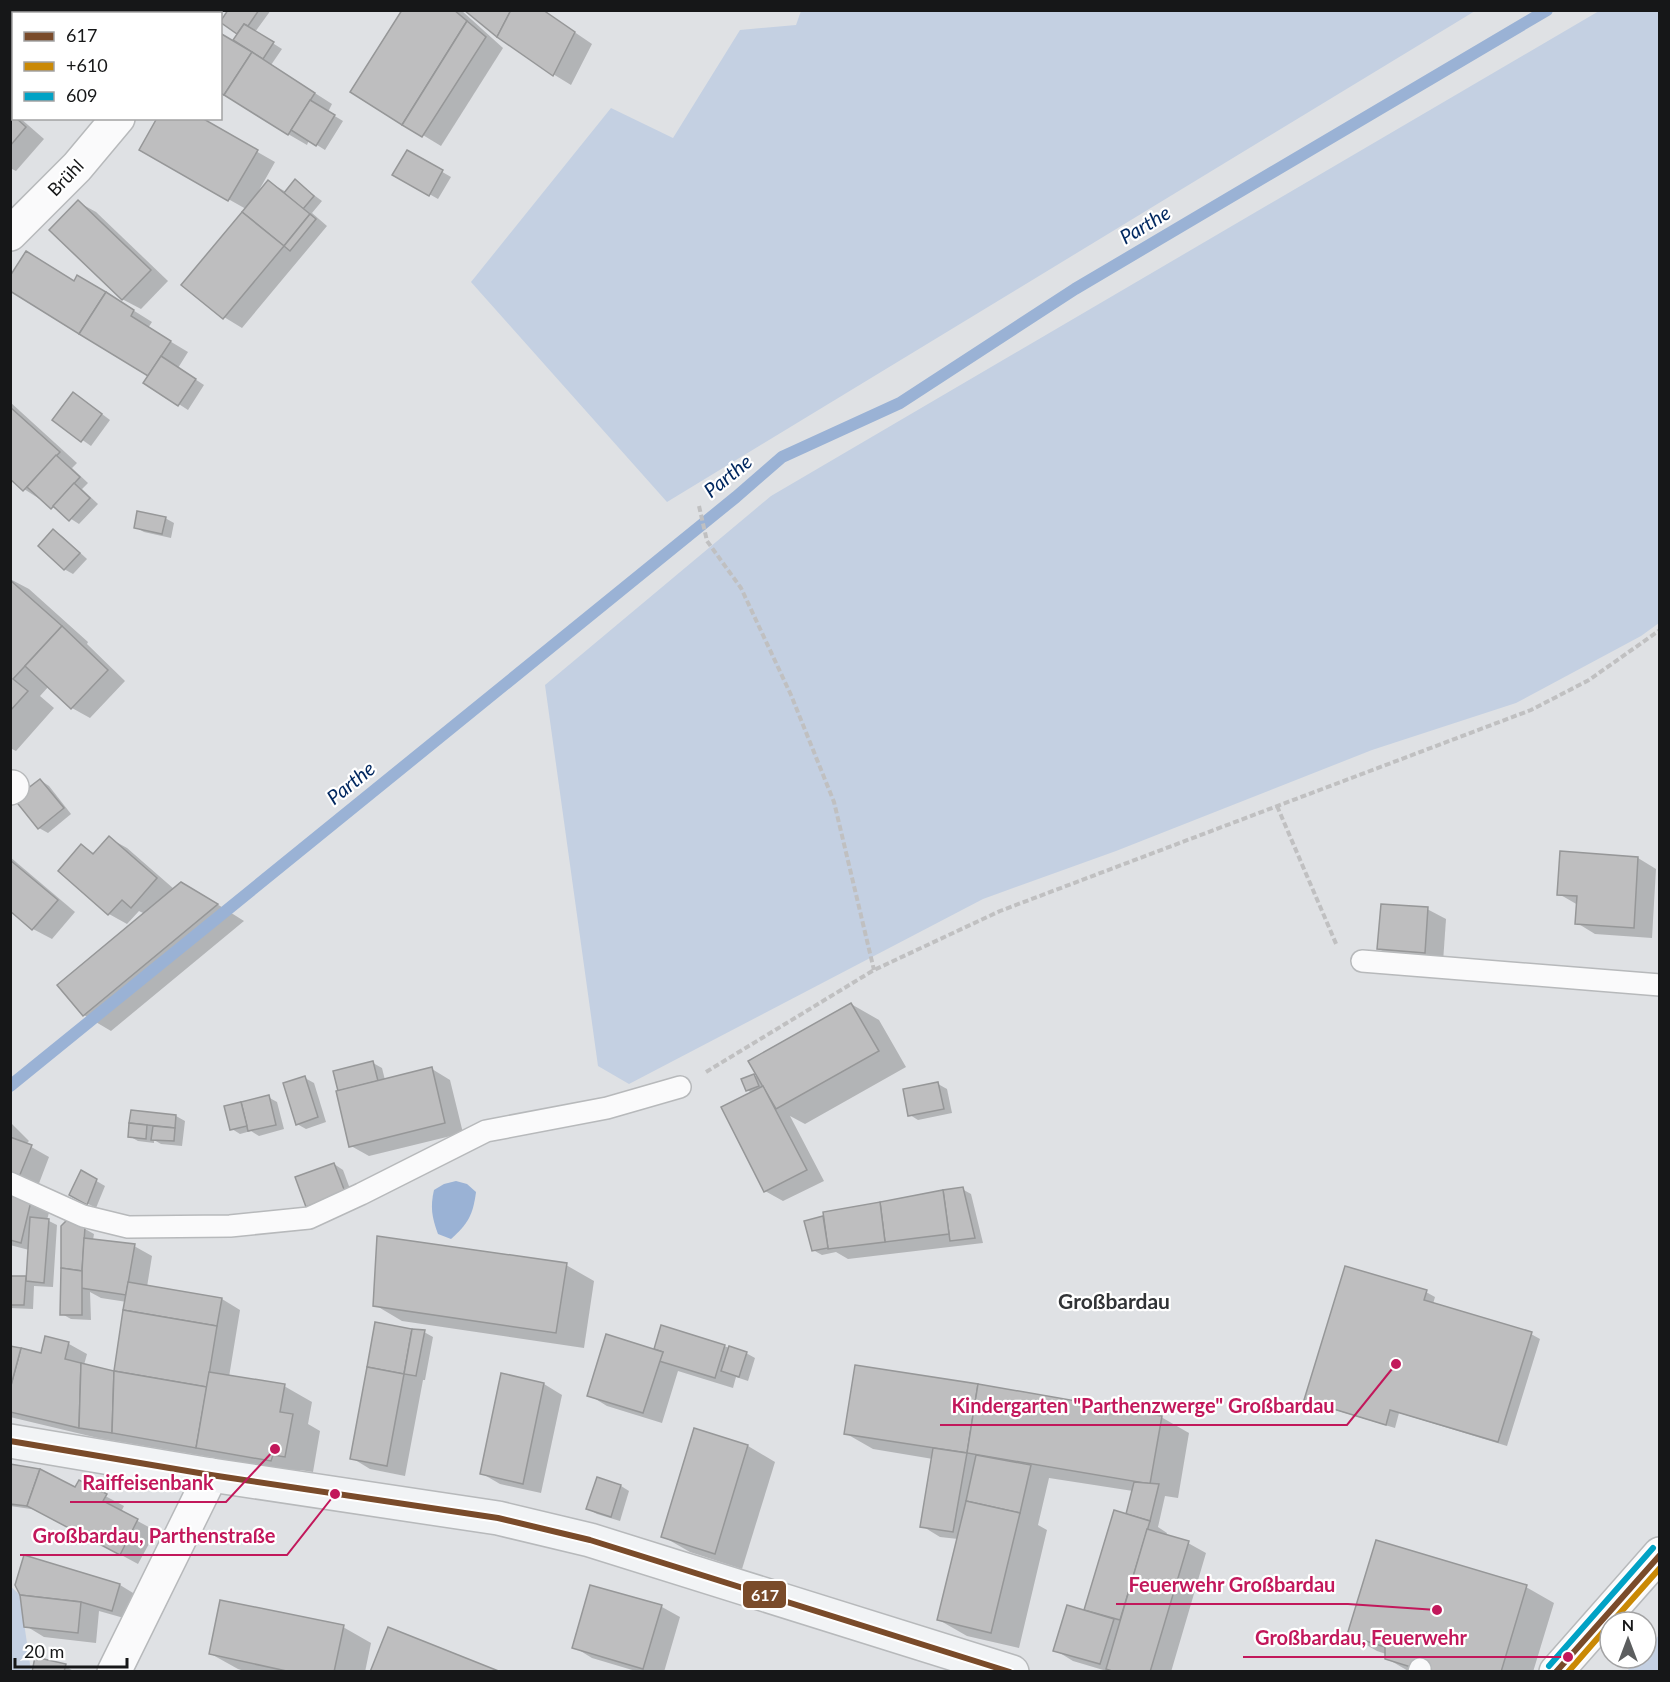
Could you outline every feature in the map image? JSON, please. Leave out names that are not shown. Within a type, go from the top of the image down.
[{"type":"street","name":"Brühl","points":[[10,234],[77,167],[116,120]]},
{"type":"street","points":[[10,1441],[212,1475],[498,1518],[590,1540],[1012,1671]]},
{"type":"street","points":[[114,1671],[212,1475]]},
{"type":"street","points":[[1556,1671],[1659,1554]]},
{"type":"lane","points":[[1362,961],[1659,985]]},
{"type":"lane","points":[[10,1183],[83,1216],[128,1227],[230,1226],[309,1218],[486,1131],[607,1108],[680,1087]]},
{"type":"path","points":[[699,506],[708,541],[741,588],[791,695],[834,802],[874,970]]},
{"type":"path","points":[[680,1087],[874,970],[1000,911],[1531,710],[1589,680],[1659,630]]},
{"type":"path","points":[[1277,806],[1335,944],[1362,961]]},
{"type":"shaded area","points":[[801,10],[1475,11],[667,502],[471,282],[611,108],[673,138],[740,30],[796,25]]},
{"type":"shaded area","points":[[1599,11],[1659,11],[1659,623],[1641,636],[1516,703],[1372,750],[1116,851],[983,899],[629,1084],[598,1066],[545,685],[771,496]]},
{"type":"shaded area","points":[[10,1586],[20,1595],[31,1671],[11,1671]]},
{"type":"shaded area","points":[[1658,1636],[1659,1671],[1627,1671],[1658,1670]]},
{"type":"water","points":[[456,1181],[467,1184],[476,1192],[469,1218],[462,1229],[451,1239],[438,1234],[433,1218],[432,1202],[434,1190]]},
{"type":"building","points":[[228,10],[259,10],[248,26],[244,24],[237,34],[222,23],[222,19]]},
{"type":"building","points":[[402,10],[454,10],[467,21],[402,125],[350,92]]},
{"type":"building","points":[[464,10],[511,10],[497,37]]},
{"type":"building","points":[[511,10],[543,10],[575,32],[553,76],[497,37]]},
{"type":"building","points":[[467,21],[486,37],[422,137],[402,125]]},
{"type":"building","points":[[244,24],[274,42],[263,59],[233,40]]},
{"type":"building","points":[[222,34],[252,52],[224,95],[222,94]]},
{"type":"building","points":[[252,52],[315,93],[288,135],[224,95]]},
{"type":"building","points":[[310,100],[335,115],[316,146],[291,130]]},
{"type":"building","points":[[10,114],[12,120],[18,120],[26,127],[10,146]]},
{"type":"building","points":[[156,120],[206,120],[258,150],[228,201],[139,150]]},
{"type":"building","points":[[407,150],[443,170],[429,196],[392,175]]},
{"type":"building","points":[[295,179],[314,196],[303,209],[284,193]]},
{"type":"building","points":[[268,180],[310,214],[284,246],[242,212]]},
{"type":"building","points":[[78,200],[151,270],[122,300],[49,230]]},
{"type":"building","points":[[242,212],[284,246],[223,319],[181,285]]},
{"type":"building","points":[[310,214],[316,219],[290,251],[284,246]]},
{"type":"building","points":[[26,251],[74,281],[77,275],[106,292],[79,334],[10,291],[10,276]]},
{"type":"building","points":[[106,292],[134,310],[131,316],[171,341],[148,376],[79,334]]},
{"type":"building","points":[[161,356],[196,379],[178,406],[143,383]]},
{"type":"building","points":[[73,392],[102,414],[81,442],[52,420]]},
{"type":"building","points":[[10,407],[60,452],[23,491],[10,479]]},
{"type":"building","points":[[56,455],[80,477],[51,509],[27,487]]},
{"type":"building","points":[[74,483],[90,498],[69,521],[53,506]]},
{"type":"building","points":[[137,511],[166,517],[162,534],[134,528]]},
{"type":"building","points":[[53,529],[80,553],[64,570],[38,546]]},
{"type":"building","points":[[10,580],[62,626],[13,679],[28,691],[10,711]]},
{"type":"building","points":[[62,626],[108,670],[71,709],[25,666]]},
{"type":"building","points":[[40,779],[64,808],[38,829],[14,799]]},
{"type":"building","points":[[109,836],[157,878],[131,908],[122,900],[108,915],[58,871],[81,844],[93,854]]},
{"type":"building","points":[[1560,851],[1638,857],[1634,928],[1575,924],[1577,896],[1557,895]]},
{"type":"building","points":[[10,860],[58,900],[32,930],[10,911]]},
{"type":"building","points":[[181,882],[218,904],[83,1016],[57,985]]},
{"type":"building","points":[[1381,904],[1428,907],[1425,953],[1377,949]]},
{"type":"building","points":[[851,1003],[879,1051],[776,1109],[748,1061]]},
{"type":"building","points":[[373,1061],[378,1081],[338,1091],[333,1071]]},
{"type":"building","points":[[432,1067],[445,1123],[349,1147],[336,1091]]},
{"type":"building","points":[[754,1074],[759,1086],[746,1091],[741,1079]]},
{"type":"building","points":[[305,1076],[318,1117],[296,1125],[283,1083]]},
{"type":"building","points":[[938,1082],[944,1109],[908,1116],[903,1089]]},
{"type":"building","points":[[763,1086],[807,1170],[764,1192],[721,1107]]},
{"type":"building","points":[[269,1095],[276,1125],[248,1131],[241,1102]]},
{"type":"building","points":[[241,1102],[247,1126],[230,1130],[224,1106]]},
{"type":"building","points":[[131,1110],[176,1115],[175,1128],[129,1123]]},
{"type":"building","points":[[129,1123],[147,1125],[146,1139],[128,1137]]},
{"type":"building","points":[[153,1126],[175,1128],[174,1141],[151,1140]]},
{"type":"building","points":[[10,1137],[32,1145],[19,1177],[10,1173]]},
{"type":"building","points":[[334,1163],[345,1192],[306,1207],[295,1177]]},
{"type":"building","points":[[81,1170],[97,1179],[87,1205],[69,1195]]},
{"type":"building","points":[[963,1187],[975,1238],[950,1241],[943,1190]]},
{"type":"building","points":[[10,1190],[32,1197],[21,1243],[10,1240]]},
{"type":"building","points":[[943,1190],[949,1234],[885,1242],[880,1202]]},
{"type":"building","points":[[880,1202],[885,1242],[828,1249],[823,1212]]},
{"type":"building","points":[[823,1216],[828,1248],[812,1251],[804,1221]]},
{"type":"building","points":[[30,1217],[49,1219],[44,1283],[26,1281]]},
{"type":"building","points":[[69,1218],[85,1227],[82,1271],[61,1268],[61,1226]]},
{"type":"building","points":[[377,1236],[567,1263],[556,1333],[373,1306]]},
{"type":"building","points":[[84,1238],[135,1244],[126,1295],[81,1288]]},
{"type":"building","points":[[1345,1266],[1427,1290],[1424,1300],[1532,1332],[1498,1442],[1390,1410],[1386,1425],[1304,1400]]},
{"type":"building","points":[[61,1268],[82,1271],[82,1315],[60,1315]]},
{"type":"building","points":[[10,1276],[26,1276],[24,1305],[10,1305]]},
{"type":"building","points":[[128,1282],[222,1298],[217,1326],[123,1310]]},
{"type":"building","points":[[123,1310],[217,1326],[207,1387],[114,1371]]},
{"type":"building","points":[[375,1322],[412,1329],[404,1374],[367,1367]]},
{"type":"building","points":[[661,1325],[725,1345],[715,1378],[659,1361],[663,1352],[654,1349]]},
{"type":"building","points":[[412,1329],[425,1330],[416,1376],[404,1374]]},
{"type":"building","points":[[606,1334],[663,1352],[643,1413],[587,1396]]},
{"type":"building","points":[[45,1336],[69,1342],[65,1359],[81,1363],[79,1428],[10,1412],[10,1389],[21,1348],[41,1353]]},
{"type":"building","points":[[10,1346],[21,1348],[10,1389]]},
{"type":"building","points":[[729,1346],[747,1352],[739,1377],[721,1371]]},
{"type":"building","points":[[81,1363],[114,1371],[112,1433],[79,1428]]},
{"type":"building","points":[[855,1365],[978,1384],[967,1453],[844,1434]]},
{"type":"building","points":[[367,1367],[404,1374],[387,1466],[350,1459]]},
{"type":"building","points":[[114,1371],[207,1387],[196,1448],[112,1433]]},
{"type":"building","points":[[209,1372],[285,1384],[280,1412],[293,1414],[285,1457],[273,1455],[271,1461],[196,1448]]},
{"type":"building","points":[[501,1373],[544,1383],[523,1484],[480,1474]]},
{"type":"building","points":[[978,1384],[1162,1416],[1150,1484],[967,1453]]},
{"type":"building","points":[[694,1428],[748,1445],[715,1554],[661,1537]]},
{"type":"building","points":[[933,1448],[967,1453],[953,1532],[920,1527]]},
{"type":"building","points":[[976,1455],[1031,1465],[1020,1513],[966,1501]]},
{"type":"building","points":[[10,1464],[40,1469],[27,1506],[10,1504]]},
{"type":"building","points":[[40,1469],[75,1487],[79,1480],[107,1494],[103,1501],[138,1519],[120,1555],[27,1506]]},
{"type":"building","points":[[597,1477],[621,1485],[611,1517],[586,1509]]},
{"type":"building","points":[[1134,1482],[1159,1484],[1150,1521],[1126,1514]]},
{"type":"building","points":[[966,1501],[1020,1513],[991,1633],[937,1620]]},
{"type":"building","points":[[1114,1510],[1150,1521],[1120,1620],[1084,1610]]},
{"type":"building","points":[[1147,1529],[1189,1541],[1150,1672],[1115,1672],[1106,1669]]},
{"type":"building","points":[[1376,1540],[1527,1585],[1501,1672],[1427,1672],[1385,1659],[1385,1647],[1347,1635]]},
{"type":"building","points":[[24,1555],[120,1584],[112,1611],[81,1602],[20,1595],[15,1585]]},
{"type":"building","points":[[590,1585],[662,1605],[643,1669],[572,1648]]},
{"type":"building","points":[[20,1595],[81,1602],[78,1633],[24,1627]]},
{"type":"building","points":[[220,1600],[344,1625],[334,1672],[291,1672],[209,1654]]},
{"type":"building","points":[[1067,1605],[1114,1619],[1100,1664],[1053,1651]]},
{"type":"building","points":[[388,1627],[501,1672],[370,1672]]},
{"type":"building","points":[[35,1657],[66,1664],[64,1672],[32,1672]]},
{"type":"waterway","name":"Parthe","points":[[10,1086],[736,497],[782,457],[900,403],[1075,289],[1547,10]]},
{"type":"transit line","name":"617","points":[[10,1441],[211,1475],[498,1518],[590,1540],[1010,1672]]},
{"type":"transit line","name":"609","points":[[1549,1666],[1653,1548]]},
{"type":"transit line","name":"617","points":[[1556,1672],[1660,1555]]},
{"type":"transit line","name":"+610","points":[[1623,1610],[1660,1568]]},
{"type":"transit line","name":"+610","points":[[1568,1672],[1598,1638]]},
{"type":"place","name":"Kindergarten \"Parthenzwerge\" Großbardau","points":[[1396,1364]]},
{"type":"place","name":"Raiffeisenbank","points":[[275,1449]]},
{"type":"place","name":"Großbardau, Parthenstraße","points":[[335,1494]]},
{"type":"place","name":"Feuerwehr Großbardau","points":[[1437,1610]]},
{"type":"place","name":"Großbardau, Feuerwehr","points":[[1568,1657]]},
{"type":"district","name":"Großbardau","points":[[1114,1302]]}]
